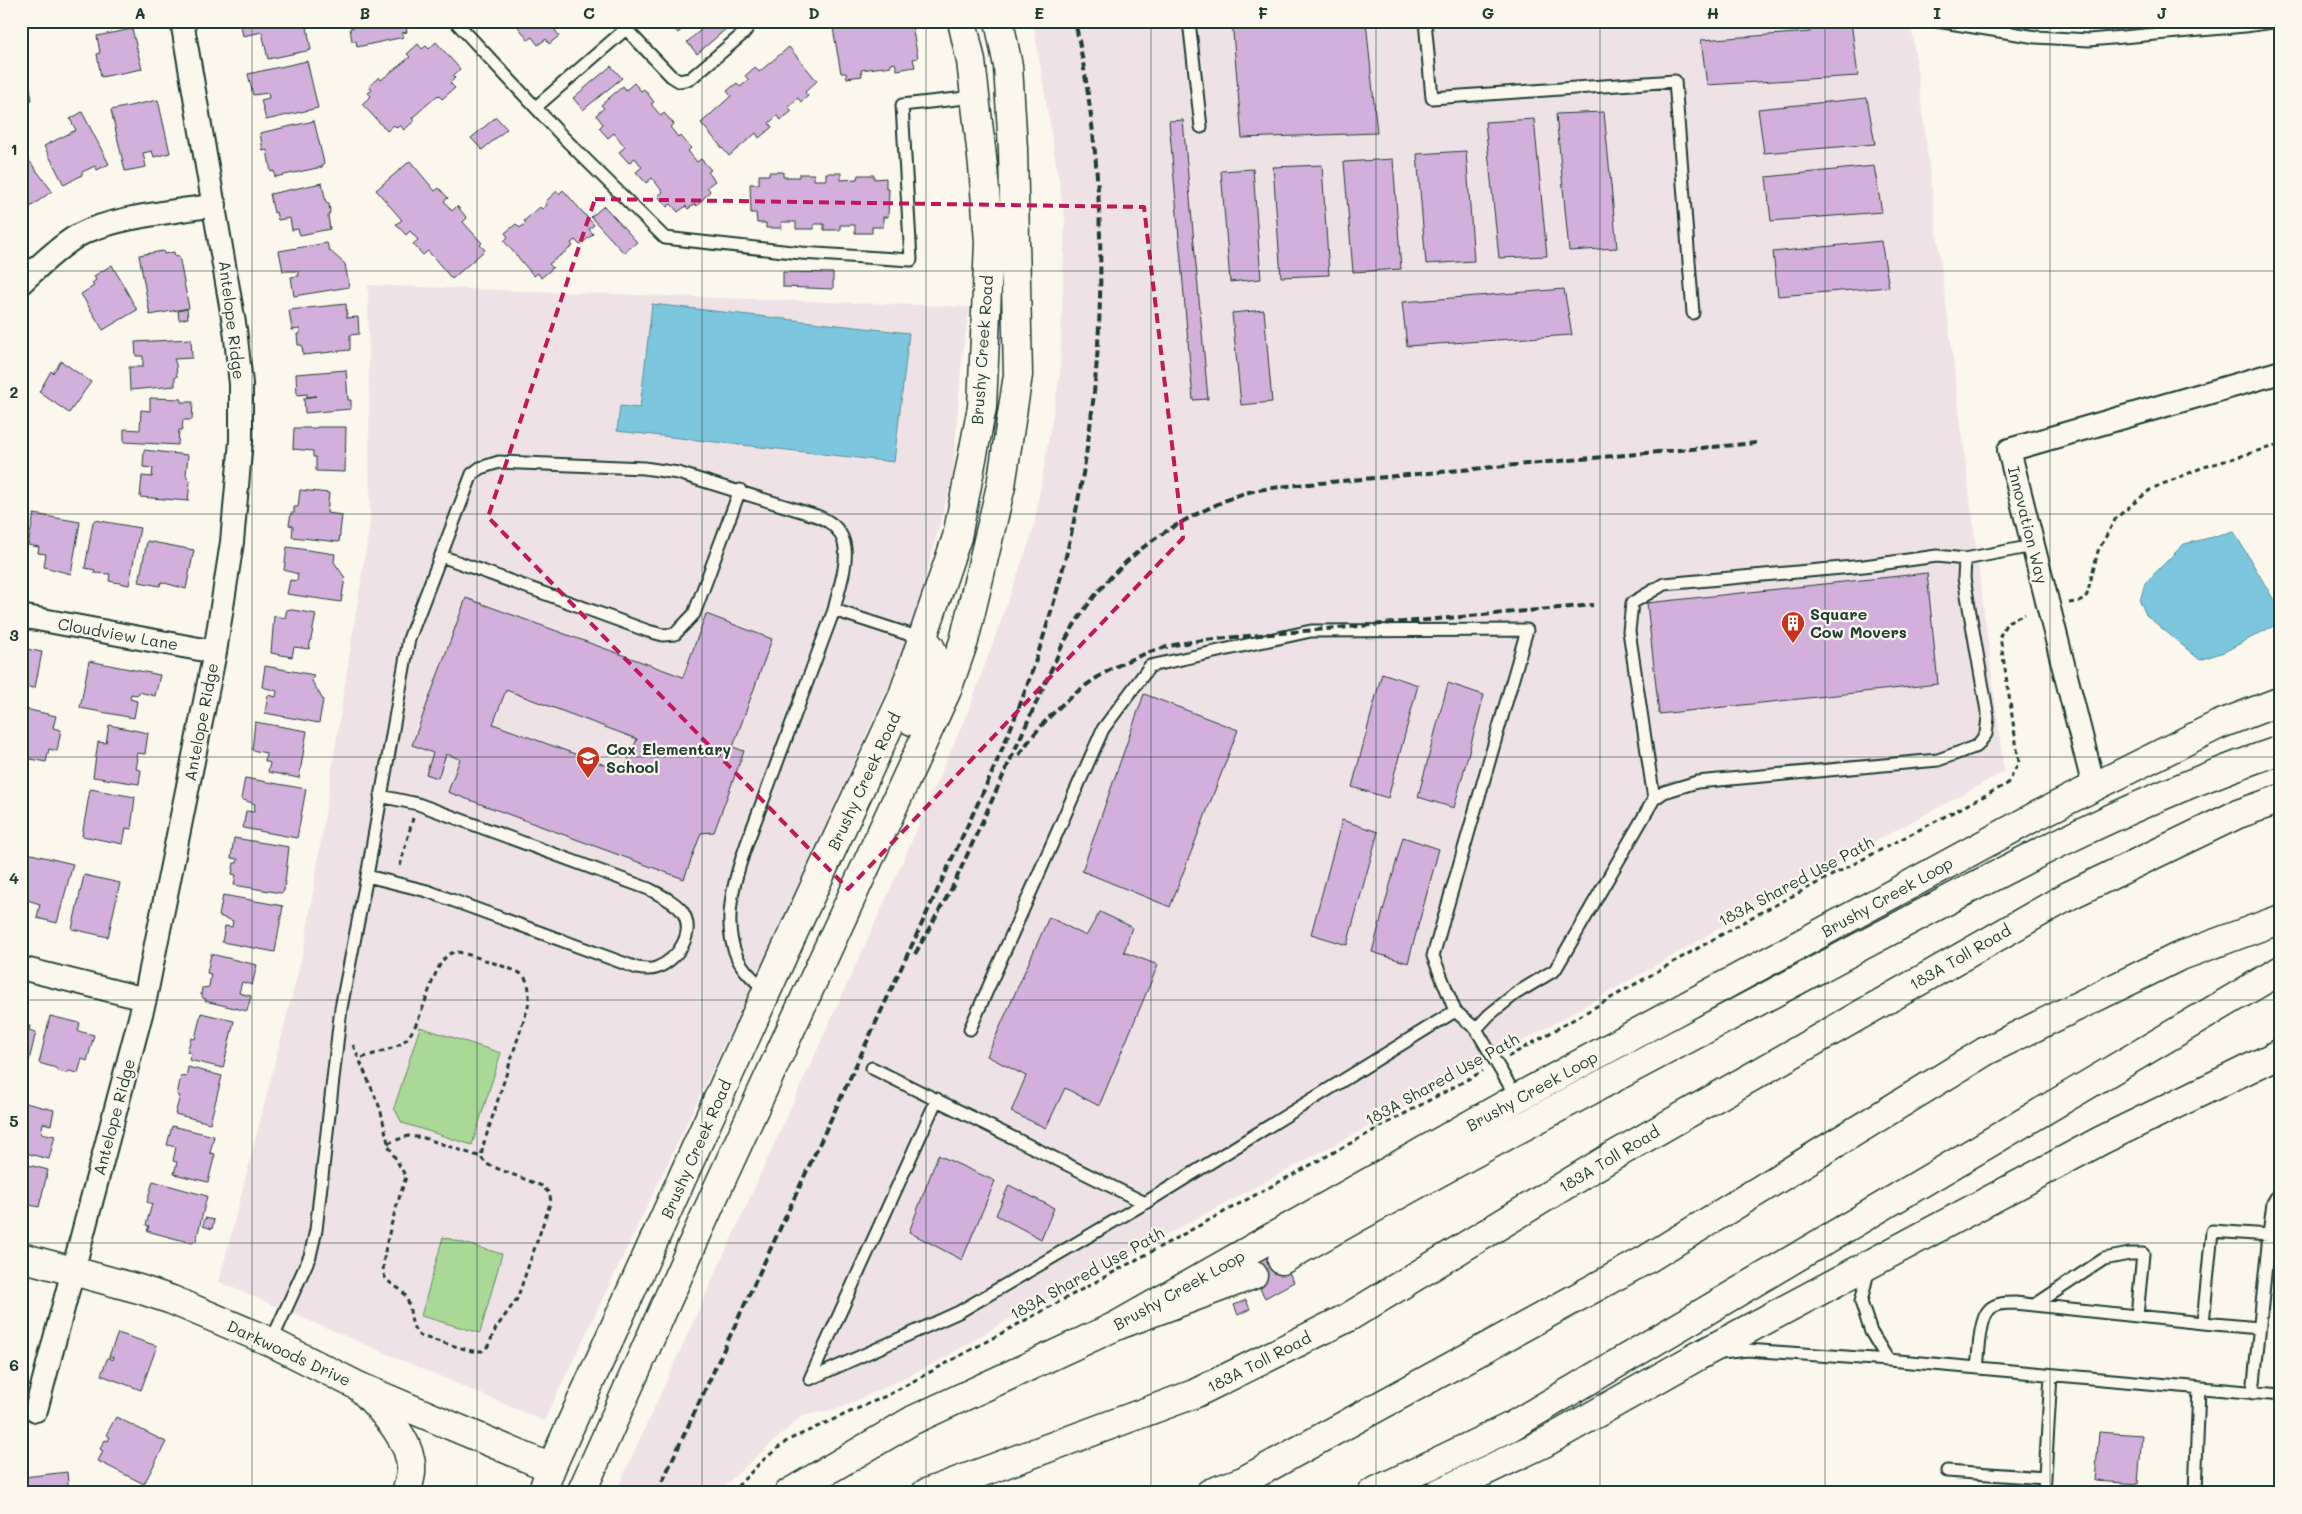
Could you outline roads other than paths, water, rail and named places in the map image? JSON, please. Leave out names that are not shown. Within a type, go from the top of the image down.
[{"type":"main road","name":"Brushy Creek Road","points":[[542,1493],[555,1480],[767,992],[902,698],[957,537],[982,407],[988,242],[983,166],[971,61],[962,21]]},
{"type":"main road","name":"Brushy Creek Road","points":[[581,1493],[719,1185],[946,690],[964,641],[1001,486],[1018,374],[1014,149],[1008,66],[999,21]]},
{"type":"main road","points":[[719,1185],[724,1123],[907,734],[929,682],[935,661],[933,649],[923,639]]},
{"type":"main road","name":"Brushy Creek Loop","points":[[789,1493],[914,1420],[1116,1326],[1518,1098],[2036,816],[2218,725],[2281,701]]},
{"type":"main road","points":[[1282,1260],[1420,1181],[1936,907],[2098,824],[2249,761],[2281,750]]},
{"type":"main road","name":"183A Toll Road","points":[[926,1493],[1194,1394],[1347,1318],[1608,1159],[2070,895],[2238,814],[2281,799]]},
{"type":"main road","points":[[1210,1493],[1243,1481],[1647,1259],[1986,1051],[2178,957],[2281,919]]},
{"type":"main road","points":[[1372,1493],[1510,1426],[2281,970]]},
{"type":"main road","points":[[1439,1493],[1544,1443],[1698,1356],[2102,1140],[2281,1053]]},
{"type":"main road","name":"Darkwoods Drive","points":[[21,1257],[172,1300],[271,1342],[555,1480]]},
{"type":"main road","points":[[1116,1326],[1253,1275]]},
{"type":"main road","points":[[360,1386],[387,1416],[405,1444],[411,1472],[406,1493]]},
{"type":"main road","points":[[555,1480],[571,1463],[580,1458],[606,1436]]},
{"type":"street","name":"Antelope Ridge","points":[[36,1410],[145,999],[215,652],[232,542],[242,440],[235,328],[182,21]]},
{"type":"street","points":[[21,283],[75,237],[104,226],[215,205]]},
{"type":"street","name":"Innovation Way","points":[[2094,787],[2009,450],[2281,372]]},
{"type":"street","name":"Cloudview Lane","points":[[21,616],[215,652]]},
{"type":"street","points":[[21,968],[145,999]]},
{"type":"lane","points":[[455,21],[536,107],[665,238],[801,253],[911,260],[902,106],[975,97]]},
{"type":"lane","points":[[536,107],[635,21]]},
{"type":"lane","points":[[626,29],[671,76],[679,80],[690,79],[744,33],[749,25],[748,21]]},
{"type":"lane","points":[[1189,21],[1201,126]]},
{"type":"lane","points":[[1425,21],[1432,98],[1676,81],[1693,313]]},
{"type":"lane","points":[[1937,21],[2036,36],[2089,40],[2280,21]]},
{"type":"lane","points":[[271,1342],[310,1256],[316,1230],[341,1008],[367,876],[409,639],[472,474],[490,464],[499,462],[644,468],[678,473],[740,490],[826,519],[844,537],[847,552],[834,610],[745,850],[731,902],[731,935],[737,956],[746,972],[767,992]]},
{"type":"lane","points":[[440,556],[663,635],[675,634],[694,614],[740,490]]},
{"type":"lane","points":[[1654,799],[1629,631],[1632,603],[1664,584],[1864,566],[1937,556],[1965,558],[2033,546]]},
{"type":"lane","points":[[1476,1029],[1489,1015],[1515,994],[1555,970],[1654,799],[1664,792],[1697,782],[1938,760],[1977,746],[1986,734],[1988,717],[1964,578],[1965,558]]},
{"type":"lane","points":[[834,610],[923,639]]},
{"type":"lane","points":[[970,1029],[1104,729],[1150,666],[1311,631],[1527,630],[1433,956],[1455,1011],[1476,1029],[1518,1098]]},
{"type":"lane","points":[[367,876],[428,891],[637,968],[654,969],[669,961],[683,945],[688,926],[682,911],[667,898],[649,889],[418,804],[380,796]]},
{"type":"lane","points":[[937,1099],[810,1379],[958,1312],[1145,1203],[1455,1011]]},
{"type":"lane","points":[[872,1068],[1145,1203]]},
{"type":"lane","points":[[2253,1393],[2273,1203],[2281,1188]]},
{"type":"lane","points":[[2203,1323],[2212,1232],[2269,1235]]},
{"type":"lane","points":[[2035,1305],[2104,1259],[2129,1254],[2143,1254],[2137,1316]]},
{"type":"lane","points":[[1870,1264],[1861,1302],[1871,1332],[1888,1360]]},
{"type":"lane","points":[[1977,1368],[1983,1320],[1989,1310],[2002,1303],[2259,1328]]},
{"type":"lane","points":[[1698,1356],[1746,1350],[1888,1360],[2281,1395]]},
{"type":"lane","points":[[2044,1493],[2051,1375]]},
{"type":"lane","points":[[2196,1493],[2199,1388]]},
{"type":"lane","points":[[1947,1471],[2045,1478]]},
{"type":"water","points":[[652,304],[909,333],[894,462],[617,431],[620,406],[640,408]]},
{"type":"water","points":[[2234,532],[2281,612],[2279,623],[2224,652],[2200,660],[2146,615],[2140,601],[2145,583],[2184,544]]},
{"type":"railway","points":[[657,1493],[991,775],[1031,675],[1064,566],[1080,489],[1092,412],[1099,333],[1100,255],[1097,176],[1089,98],[1075,21]]},
{"type":"railway","points":[[915,954],[953,886],[1062,646],[1089,603],[1104,584],[1158,536],[1231,498],[1249,492],[1287,486],[1756,443]]},
{"type":"railway","points":[[1019,755],[1047,719],[1081,689],[1100,676],[1120,664],[1141,655],[1183,643],[1593,605]]},
{"type":"place","name":"Square Cow Movers","points":[[1793,644]]},
{"type":"place","name":"Cox Elementary School","points":[[588,779]]}]
